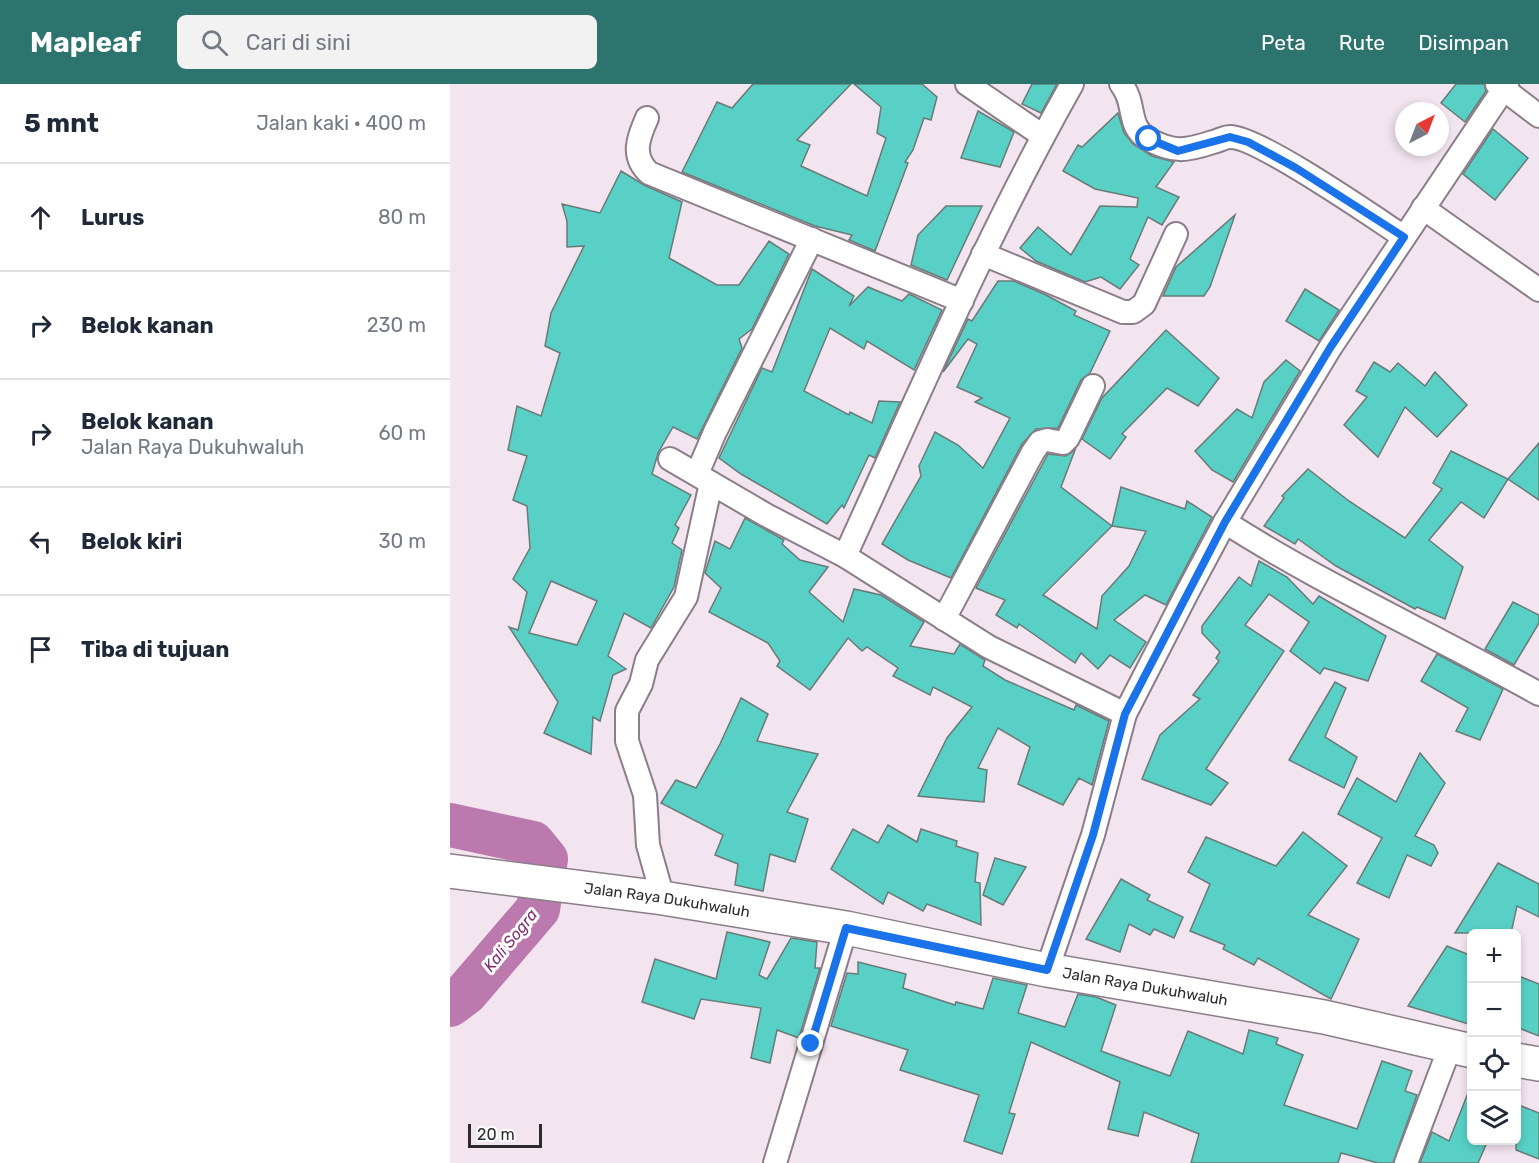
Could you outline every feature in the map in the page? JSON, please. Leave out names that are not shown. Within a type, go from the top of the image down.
[{"type":"main road","name":"Jalan Raya Dukuhwaluh","points":[[450,871],[587,887],[846,928],[1047,970],[1324,1017],[1461,1049]]},
{"type":"main road","points":[[1521,1061],[1539,1064]]},
{"type":"street","points":[[966,84],[1043,136]]},
{"type":"street","points":[[846,556],[984,254],[1043,136],[1072,84]]},
{"type":"street","points":[[1121,84],[1129,95],[1137,129],[1149,139],[1178,151],[1230,137],[1248,142],[1296,168],[1404,237]]},
{"type":"street","points":[[1047,970],[1093,835],[1125,714],[1225,522],[1330,348],[1503,86],[1539,116]]},
{"type":"street","points":[[647,118],[640,134],[636,154],[640,165],[649,173],[962,301]]},
{"type":"street","points":[[1424,208],[1539,290]]},
{"type":"street","points":[[984,254],[1124,312],[1133,312],[1144,304],[1176,234]]},
{"type":"street","points":[[663,898],[648,844],[645,795],[627,741],[627,711],[641,684],[647,660],[686,597],[704,478],[715,432],[812,239]]},
{"type":"street","points":[[944,619],[1033,452],[1040,442],[1047,440],[1063,443],[1068,438],[1093,386]]},
{"type":"street","points":[[670,459],[766,515],[846,556],[989,648],[1125,714]]},
{"type":"street","points":[[1225,522],[1261,545],[1352,595],[1460,649],[1539,693]]},
{"type":"street","points":[[775,1163],[846,928]]},
{"type":"street","points":[[1406,1163],[1461,1049]]},
{"type":"building","points":[[753,84],[851,84],[797,140],[810,145],[801,166],[867,196],[886,138],[877,133],[881,107],[854,84],[922,84],[937,97],[931,120],[924,118],[913,150],[905,162],[908,163],[875,251],[849,240],[852,235],[815,226],[682,172],[717,102],[732,108]]},
{"type":"building","points":[[1032,84],[1057,84],[1041,113],[1022,104]]},
{"type":"building","points":[[1456,84],[1484,84],[1486,91],[1465,122],[1449,109],[1449,102],[1442,102]]},
{"type":"building","points":[[978,111],[1014,132],[1000,167],[961,158]]},
{"type":"building","points":[[1118,113],[1124,133],[1133,144],[1152,156],[1174,162],[1156,187],[1179,197],[1162,225],[1148,217],[1130,259],[1139,265],[1120,289],[1101,277],[1085,282],[1036,261],[1020,248],[1038,227],[1071,255],[1100,206],[1137,207],[1138,198],[1095,189],[1063,171],[1078,145],[1082,147]]},
{"type":"building","points":[[1493,129],[1528,158],[1495,200],[1463,174]]},
{"type":"building","points":[[621,171],[644,185],[682,202],[669,258],[717,285],[739,285],[769,241],[789,254],[752,329],[739,339],[742,348],[697,439],[673,427],[658,453],[652,474],[691,495],[675,525],[679,528],[672,543],[682,550],[674,587],[651,628],[624,613],[608,656],[626,669],[613,675],[600,721],[593,717],[591,754],[544,733],[558,702],[509,627],[518,630],[527,592],[513,579],[530,548],[527,506],[513,500],[527,456],[508,450],[517,406],[541,416],[560,353],[545,346],[551,313],[584,246],[567,247],[567,221],[562,204],[600,213]],"holes":[[[551,581],[597,601],[577,645],[529,633]]]},
{"type":"building","points":[[946,206],[982,206],[947,280],[911,265],[918,235]]},
{"type":"building","points":[[1235,215],[1210,287],[1204,296],[1163,296],[1176,267]]},
{"type":"building","points":[[812,269],[854,296],[849,306],[868,287],[902,301],[909,294],[942,310],[914,370],[867,341],[864,349],[830,328],[804,391],[849,415],[850,412],[872,423],[879,401],[900,402],[875,458],[869,455],[844,508],[842,505],[827,524],[741,474],[719,458],[762,368],[772,372]]},
{"type":"building","points":[[998,281],[1014,281],[1046,295],[1076,311],[1074,315],[1110,331],[1090,373],[1081,380],[1058,428],[1036,429],[1022,444],[951,578],[908,560],[882,544],[921,476],[919,466],[935,432],[958,445],[983,468],[1010,418],[975,402],[982,398],[957,387],[977,344],[968,339],[943,372],[968,319],[972,321]]},
{"type":"building","points":[[1305,289],[1339,310],[1319,341],[1286,321]]},
{"type":"building","points":[[1166,330],[1219,378],[1198,406],[1167,388],[1122,434],[1126,437],[1110,459],[1082,439],[1102,398]]},
{"type":"building","points":[[1286,360],[1300,371],[1233,482],[1212,470],[1195,451],[1237,409],[1252,418],[1264,382]]},
{"type":"building","points":[[1374,362],[1390,372],[1398,363],[1425,386],[1435,372],[1467,405],[1437,437],[1405,407],[1378,457],[1344,425],[1367,397],[1356,391]]},
{"type":"building","points":[[1539,443],[1539,500],[1508,479]]},
{"type":"building","points":[[1075,450],[1061,487],[1112,526],[1121,487],[1185,509],[1187,501],[1212,517],[1166,605],[1145,595],[1114,620],[1146,642],[1130,668],[1110,655],[1098,669],[1081,653],[1075,663],[1019,624],[1017,628],[996,615],[1005,600],[976,588],[1048,454],[1066,456]],"holes":[[[1112,526],[1146,531],[1129,566],[1102,596],[1097,629],[1043,595]]]},
{"type":"building","points":[[1451,451],[1508,479],[1484,518],[1461,502],[1429,540],[1463,567],[1445,619],[1417,607],[1415,609],[1336,566],[1298,539],[1295,544],[1264,526],[1284,498],[1282,496],[1308,469],[1349,501],[1405,538],[1442,489],[1433,483]]},
{"type":"building","points":[[745,518],[784,540],[782,544],[800,560],[828,567],[809,592],[843,622],[854,589],[881,595],[924,622],[910,646],[954,654],[960,644],[985,660],[983,666],[1005,680],[1074,710],[1076,705],[1109,721],[1092,785],[1079,778],[1063,805],[1018,784],[1030,747],[998,728],[978,768],[987,770],[984,802],[918,796],[947,738],[972,707],[933,687],[930,695],[893,676],[898,668],[867,647],[862,651],[848,638],[810,690],[777,666],[780,661],[768,643],[709,612],[721,588],[705,573],[715,541],[730,549]]},
{"type":"building","points":[[1259,561],[1287,577],[1313,604],[1319,596],[1386,636],[1368,681],[1324,668],[1320,674],[1290,651],[1309,622],[1269,594],[1245,625],[1284,651],[1206,769],[1228,783],[1211,805],[1142,779],[1160,735],[1200,699],[1193,695],[1219,661],[1216,658],[1220,652],[1202,633],[1202,626],[1239,577],[1251,586]]},
{"type":"building","points":[[1513,602],[1539,615],[1539,623],[1514,665],[1485,649]]},
{"type":"building","points":[[1437,654],[1503,689],[1480,740],[1456,731],[1468,708],[1421,681]]},
{"type":"building","points":[[1335,682],[1346,688],[1325,737],[1357,757],[1344,788],[1289,760]]},
{"type":"building","points":[[741,698],[768,714],[757,741],[818,754],[787,812],[808,819],[795,862],[770,854],[763,891],[735,885],[738,864],[715,855],[723,835],[661,803],[676,780],[696,788]]},
{"type":"building","points":[[1420,753],[1445,783],[1415,836],[1434,845],[1438,853],[1431,866],[1407,855],[1389,898],[1357,883],[1382,838],[1338,814],[1357,778],[1396,802]]},
{"type":"building","points":[[888,825],[917,842],[921,829],[957,841],[956,846],[978,853],[975,882],[980,883],[981,925],[927,904],[923,911],[888,892],[883,904],[831,869],[853,829],[878,843]]},
{"type":"building","points":[[1303,832],[1347,866],[1308,915],[1359,939],[1331,999],[1258,958],[1254,965],[1223,949],[1225,945],[1190,931],[1210,884],[1188,872],[1206,837],[1276,866]]},
{"type":"building","points":[[995,858],[1026,867],[1003,905],[983,895]]},
{"type":"building","points":[[1498,863],[1539,884],[1539,917],[1517,906],[1512,929],[1467,929],[1467,933],[1455,933]]},
{"type":"building","points":[[1121,879],[1150,895],[1147,900],[1183,917],[1174,938],[1154,929],[1150,935],[1129,924],[1120,952],[1086,939]]},
{"type":"building","points":[[727,932],[770,942],[759,975],[767,979],[791,938],[817,942],[815,968],[820,968],[799,1038],[777,1030],[770,1063],[751,1058],[761,1008],[701,999],[694,1019],[642,1002],[655,959],[716,979]]},
{"type":"building","points":[[1447,946],[1467,954],[1467,1024],[1408,1006]]},
{"type":"building","points":[[858,962],[906,974],[903,988],[955,1005],[956,1002],[983,1009],[993,978],[1027,985],[1018,1013],[1065,1027],[1078,994],[1096,997],[1116,1005],[1101,1051],[1170,1076],[1188,1031],[1243,1054],[1249,1030],[1278,1038],[1276,1044],[1303,1055],[1284,1105],[1357,1129],[1382,1061],[1412,1071],[1405,1091],[1417,1095],[1393,1163],[1378,1163],[1341,1153],[1338,1163],[1191,1163],[1199,1134],[1144,1112],[1138,1136],[1108,1129],[1120,1082],[1031,1042],[1009,1113],[1015,1114],[1002,1154],[964,1141],[979,1095],[900,1070],[908,1050],[831,1026],[847,973],[858,974]]},
{"type":"building","points":[[1521,977],[1539,984],[1539,1036],[1521,1029]]},
{"type":"building","points":[[1467,1096],[1467,1145],[1486,1145],[1478,1163],[1420,1163],[1432,1132],[1449,1141]]},
{"type":"building","points":[[1521,1106],[1539,1113],[1539,1159],[1516,1150],[1516,1145],[1521,1145]]},
{"type":"waterway","name":"Kali Sogra","points":[[450,825],[533,843],[546,859],[538,909],[466,993],[450,1005]]},
{"type":"route","points":[[811,1044],[846,928],[1047,970],[1093,835],[1125,714],[1225,522],[1330,348],[1404,237],[1296,168],[1248,142],[1230,137],[1178,151],[1149,139]]}]
